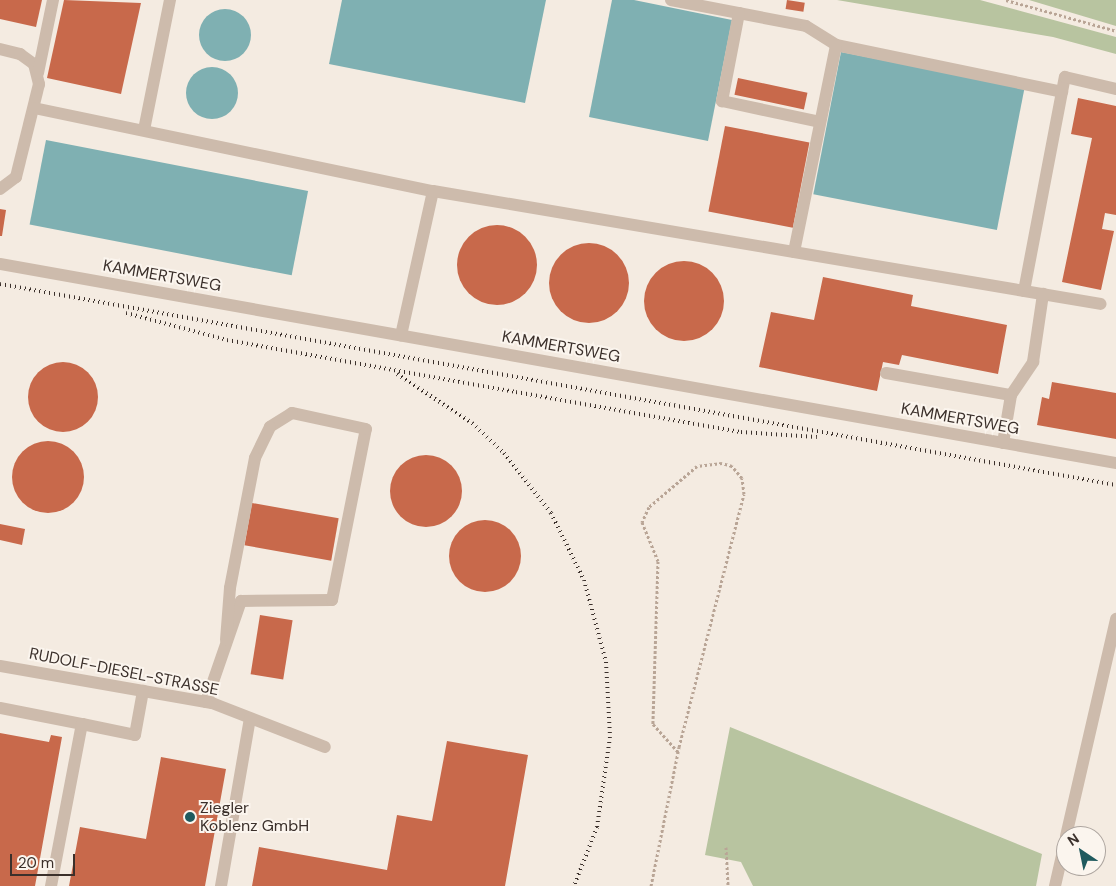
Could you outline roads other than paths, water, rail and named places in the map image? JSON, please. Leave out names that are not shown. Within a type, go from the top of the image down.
[{"type":"street","points":[[0,189],[16,177],[34,108],[38,73],[53,0]]},
{"type":"street","points":[[144,130],[170,0]]},
{"type":"street","points":[[671,0],[806,26],[836,45],[1062,92]]},
{"type":"street","points":[[739,13],[722,100],[820,122]]},
{"type":"street","points":[[794,252],[836,45]]},
{"type":"street","points":[[0,49],[20,54],[38,73]]},
{"type":"street","points":[[1024,291],[1065,77],[1116,89]]},
{"type":"street","points":[[34,108],[433,191],[1101,304]]},
{"type":"street","points":[[402,335],[433,191]]},
{"type":"street","name":"KAMMERTSWEG","points":[[0,264],[1116,463]]},
{"type":"street","points":[[1002,443],[1010,395],[1033,362],[1043,294]]},
{"type":"street","points":[[886,373],[1010,395]]},
{"type":"street","points":[[206,702],[241,601],[332,600],[366,429],[292,412],[270,427],[255,458],[230,588],[226,640]]},
{"type":"street","points":[[1069,826],[1116,619]]},
{"type":"street","name":"RUDOLF-DIESEL-STRASSE","points":[[0,666],[206,702],[324,747]]},
{"type":"street","points":[[0,708],[135,735],[143,691]]},
{"type":"street","points":[[221,886],[250,718]]},
{"type":"street","points":[[51,886],[82,724]]},
{"type":"water","points":[[342,0],[546,0],[525,103],[329,64]]},
{"type":"water","points":[[612,0],[634,0],[732,20],[708,141],[589,117]]},
{"type":"water","points":[[220,9],[230,9],[239,13],[247,21],[251,35],[247,49],[239,57],[230,61],[220,61],[211,57],[203,49],[199,40],[199,30],[203,21],[211,13]]},
{"type":"water","points":[[841,52],[1025,88],[997,230],[813,194]]},
{"type":"water","points":[[207,67],[217,67],[226,71],[234,79],[238,93],[234,107],[226,115],[217,119],[207,119],[198,115],[190,107],[186,98],[186,88],[190,79],[198,71]]},
{"type":"water","points":[[46,140],[308,191],[292,275],[30,224]]},
{"type":"railway","points":[[0,284],[1116,485]]},
{"type":"railway","points":[[126,313],[227,340],[516,392],[741,432],[817,437]]},
{"type":"railway","points":[[397,374],[472,423],[504,453],[551,513],[584,580],[606,662],[610,737],[597,827],[574,886]]},
{"type":"place","name":"Ziegler Koblenz GmbH","points":[[190,817]]}]
